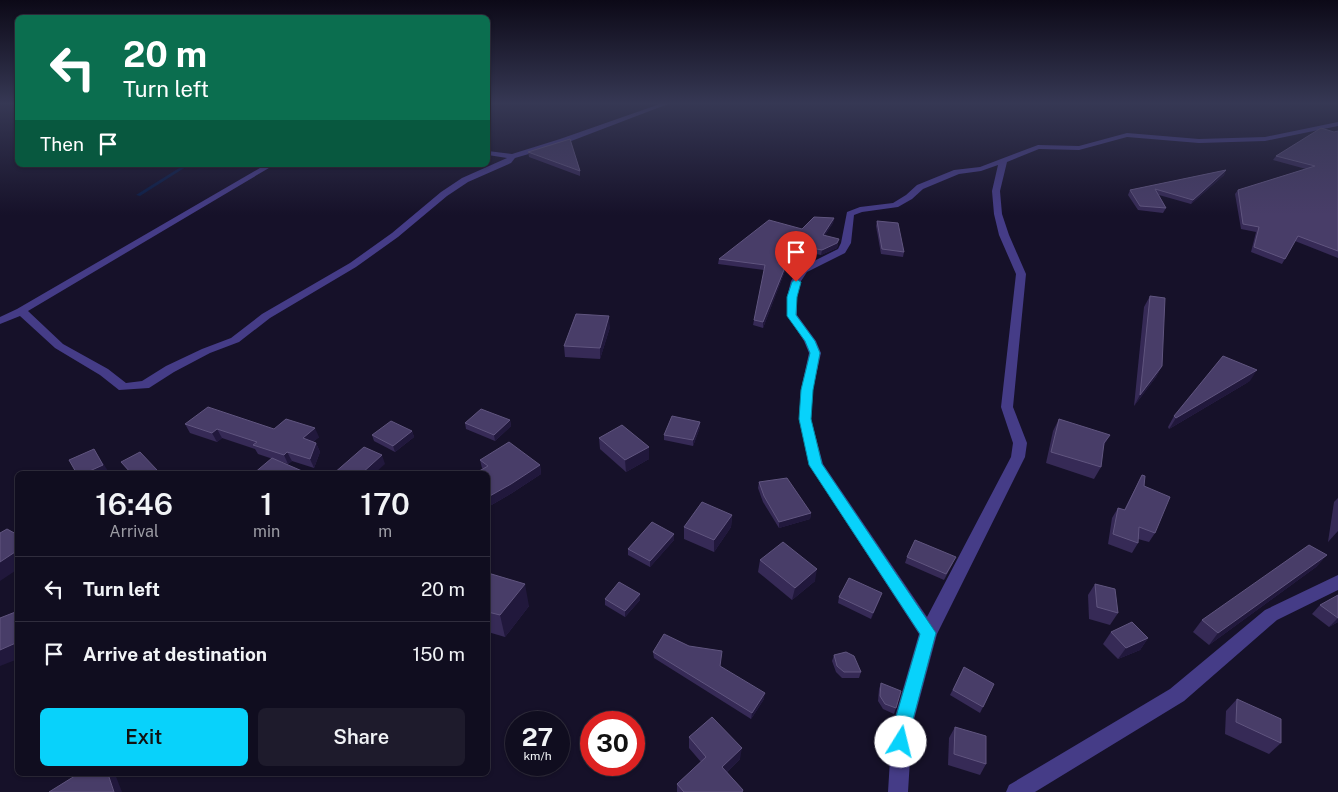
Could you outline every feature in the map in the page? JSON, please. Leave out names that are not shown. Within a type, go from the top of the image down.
[{"type":"street","points":[[490,153],[512,156],[563,141]]},
{"type":"street","points":[[928,633],[816,465],[805,419],[807,390],[815,353],[810,341],[792,316],[792,297],[796,282],[803,270],[842,251],[846,243],[850,214],[860,210],[895,205],[909,197],[920,187],[957,172],[981,169],[1038,147],[1079,148],[1104,141]]},
{"type":"street","points":[[21,311],[59,346],[104,372],[123,387],[145,385],[170,369],[236,340],[266,316],[353,265],[394,235],[444,194],[465,180],[508,161],[512,156]]},
{"type":"street","points":[[898,792],[902,727],[928,633],[1018,457],[1020,442],[1007,407],[1022,285],[1021,274],[1004,235],[998,214],[996,191],[1003,161]]},
{"type":"street","points":[[0,321],[21,311],[267,167]]},
{"type":"street","points":[[1016,792],[1177,695],[1271,615],[1338,582]]},
{"type":"building","points":[[564,141],[571,141],[580,171],[528,152]]},
{"type":"building","points":[[1300,141],[1338,141],[1338,251],[1298,236],[1285,259],[1254,247],[1259,227],[1243,224],[1238,190],[1315,166],[1276,156]]},
{"type":"building","points":[[1226,170],[1193,200],[1155,189],[1166,208],[1140,206],[1130,190]]},
{"type":"building","points":[[814,217],[834,218],[823,235],[839,239],[837,243],[822,250],[794,245],[763,322],[754,320],[765,265],[719,259],[769,220],[802,229]]},
{"type":"building","points":[[877,221],[898,223],[904,252],[882,249]]},
{"type":"building","points":[[1150,296],[1165,298],[1162,366],[1140,395]]},
{"type":"building","points":[[576,314],[609,316],[600,348],[564,346]]},
{"type":"building","points":[[1223,356],[1257,370],[1176,418],[1174,416]]},
{"type":"building","points":[[208,407],[274,429],[286,419],[315,428],[303,438],[316,443],[310,459],[287,452],[284,455],[253,445],[257,442],[217,429],[212,433],[185,424]]},
{"type":"building","points":[[481,409],[510,420],[494,435],[465,423]]},
{"type":"building","points":[[672,416],[700,422],[693,440],[664,435]]},
{"type":"building","points":[[1059,419],[1110,435],[1104,443],[1101,467],[1051,452]]},
{"type":"building","points":[[391,421],[412,431],[393,446],[372,435]]},
{"type":"building","points":[[622,425],[649,447],[625,460],[599,438]]},
{"type":"building","points":[[509,442],[540,465],[490,496],[490,471],[479,471],[488,466],[480,460]]},
{"type":"building","points":[[364,447],[382,455],[364,471],[336,471]]},
{"type":"building","points":[[94,449],[103,465],[90,471],[75,471],[69,460]]},
{"type":"building","points":[[140,452],[157,470],[129,471],[121,462]]},
{"type":"building","points":[[272,458],[302,471],[257,471]]},
{"type":"building","points":[[1142,475],[1145,476],[1144,486],[1170,497],[1155,533],[1139,527],[1138,543],[1113,534],[1118,508],[1125,510]]},
{"type":"building","points":[[787,478],[811,513],[779,522],[764,496],[759,482]]},
{"type":"building","points":[[702,502],[732,515],[714,540],[684,527]]},
{"type":"building","points":[[652,522],[674,534],[650,561],[628,549]]},
{"type":"building","points":[[7,529],[15,533],[15,552],[0,562],[0,533]]},
{"type":"building","points":[[915,540],[956,557],[946,574],[907,557]]},
{"type":"building","points":[[783,542],[817,569],[795,588],[760,560]]},
{"type":"building","points":[[1309,545],[1327,555],[1218,633],[1202,620]]},
{"type":"building","points":[[490,574],[525,584],[500,615],[490,612]]},
{"type":"building","points":[[849,578],[882,593],[873,613],[839,597]]},
{"type":"building","points":[[619,582],[640,594],[625,611],[605,599]]},
{"type":"building","points":[[1095,584],[1115,589],[1118,613],[1097,607]]},
{"type":"building","points":[[1338,595],[1338,618],[1320,605]]},
{"type":"building","points":[[15,612],[15,643],[0,650],[0,618]]},
{"type":"building","points":[[1132,622],[1148,638],[1126,648],[1111,632]]},
{"type":"building","points":[[664,634],[689,646],[722,651],[720,666],[765,693],[752,713],[653,652]]},
{"type":"building","points":[[846,652],[854,656],[861,672],[844,672],[837,666],[834,655]]},
{"type":"building","points":[[964,667],[994,684],[983,707],[953,690]]},
{"type":"building","points":[[881,683],[901,691],[896,708],[885,704],[880,696]]},
{"type":"building","points":[[1237,699],[1281,719],[1281,743],[1236,722]]},
{"type":"building","points":[[712,717],[742,748],[722,767],[743,790],[742,792],[684,792],[677,784],[706,757],[689,737]]},
{"type":"building","points":[[955,727],[986,736],[986,764],[954,754]]},
{"type":"building","points":[[75,776],[109,776],[114,792],[49,792]]},
{"type":"waterway","points":[[138,195],[184,167]]},
{"type":"route","points":[[796,282],[792,297],[792,316],[810,341],[815,353],[807,390],[805,419],[816,465],[928,633],[902,727],[901,742]]}]
